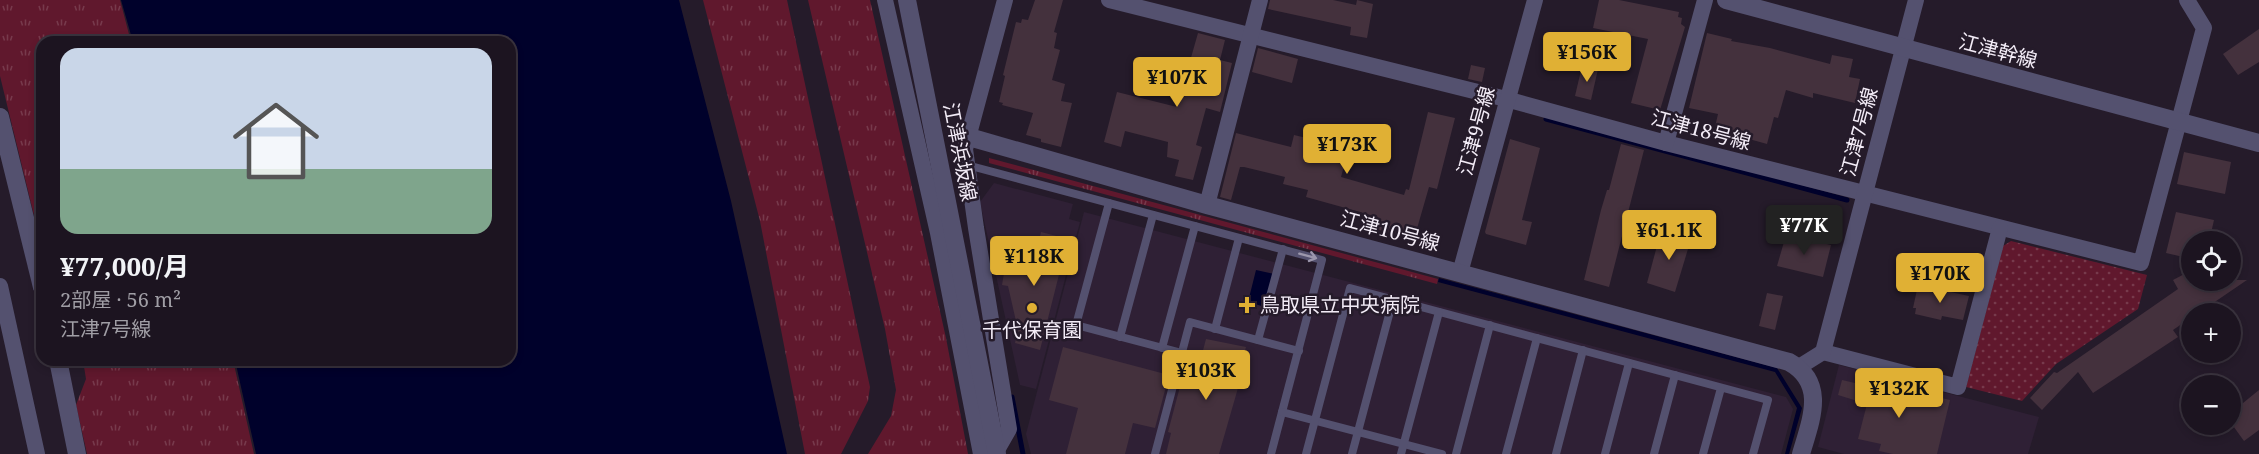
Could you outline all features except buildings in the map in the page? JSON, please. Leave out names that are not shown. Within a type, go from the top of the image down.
[{"type":"street","points":[[885,0],[938,233],[992,453]]},
{"type":"street","name":"江津浜坂線","points":[[907,0],[992,453]]},
{"type":"street","points":[[992,453],[1009,429],[965,149],[1005,0]]},
{"type":"street","name":"江津18号線","points":[[1109,0],[1506,99],[1666,143],[2141,263],[2180,122]]},
{"type":"street","points":[[1207,205],[1260,0]]},
{"type":"street","name":"江津9号線","points":[[1460,273],[1535,0]]},
{"type":"street","points":[[1666,143],[1705,0]]},
{"type":"street","name":"江津幹線","points":[[1726,0],[2259,143]]},
{"type":"street","name":"江津7号線","points":[[1823,352],[1916,0]]},
{"type":"street","points":[[2180,122],[2204,28],[2187,0]]},
{"type":"street","points":[[0,117],[36,263]]},
{"type":"street","name":"江津10号線","points":[[969,137],[1207,205],[1780,358],[1799,367]]},
{"type":"street","points":[[1802,454],[1811,420],[1813,394],[1811,384],[1799,367],[1823,352],[1958,387],[2000,228]]},
{"type":"street","points":[[0,286],[37,454]]},
{"type":"street","points":[[59,366],[77,454]]},
{"type":"lane","points":[[967,165],[1322,260],[1271,454]]},
{"type":"lane","points":[[1109,203],[1076,325],[1182,353]]},
{"type":"lane","points":[[1120,337],[1153,215]]},
{"type":"lane","points":[[1162,348],[1195,226]]},
{"type":"lane","points":[[1215,329],[1239,238]]},
{"type":"lane","points":[[1258,340],[1282,249]]},
{"type":"lane","points":[[1306,454],[1350,288],[1768,400],[1753,454]]},
{"type":"lane","points":[[1352,454],[1393,300]]},
{"type":"lane","points":[[1401,454],[1439,312]]},
{"type":"lane","points":[[1155,454],[1190,322],[1299,351]]},
{"type":"lane","points":[[1456,454],[1490,326]]},
{"type":"lane","points":[[1506,454],[1537,338]]},
{"type":"lane","points":[[1556,454],[1583,350]]},
{"type":"lane","points":[[1605,454],[1629,363]]},
{"type":"lane","points":[[1654,454],[1675,375]]},
{"type":"lane","points":[[1703,454],[1721,388]]},
{"type":"lane","points":[[1282,412],[1442,454]]},
{"type":"shaded area","points":[[994,183],[1073,204],[1069,219],[1080,222],[1036,389],[1020,385],[980,202]]},
{"type":"shaded area","name":"鳥取県立中央病院","points":[[1084,212],[1786,397],[1793,409],[1781,454],[1031,454],[1026,434]]},
{"type":"shaded area","points":[[1839,365],[2039,417],[2028,454],[1844,454],[1818,447]]},
{"type":"green space","points":[[0,0],[120,0],[129,36],[36,36],[36,223],[0,76]]},
{"type":"green space","points":[[703,0],[787,0],[870,387],[868,401],[841,454],[805,454],[760,221]]},
{"type":"green space","points":[[808,0],[870,0],[946,338],[968,454],[868,454],[891,416],[896,390],[885,329]]},
{"type":"green space","points":[[989,158],[1438,279],[1437,284],[989,163]]},
{"type":"green space","points":[[2011,241],[2147,275],[2138,309],[2056,364],[2022,401],[1966,387],[2003,246]]},
{"type":"green space","points":[[84,366],[234,366],[254,454],[87,454],[76,405],[86,379]]},
{"type":"water","points":[[121,0],[679,0],[731,201],[787,454],[256,454],[236,366],[516,366],[516,36],[131,36]]},
{"type":"water","points":[[1256,270],[1274,274],[1265,307],[1248,302]]},
{"type":"water","points":[[1439,278],[1777,368],[1802,408],[1789,454],[1785,454],[1797,408],[1775,372],[1438,282]]},
{"type":"waterway","points":[[1546,119],[1847,200]]},
{"type":"waterway","points":[[1012,397],[1023,454]]},
{"type":"place","name":"鳥取県立中央病院","points":[[1247,305]]},
{"type":"place","name":"千代保育園","points":[[1032,308]]}]
